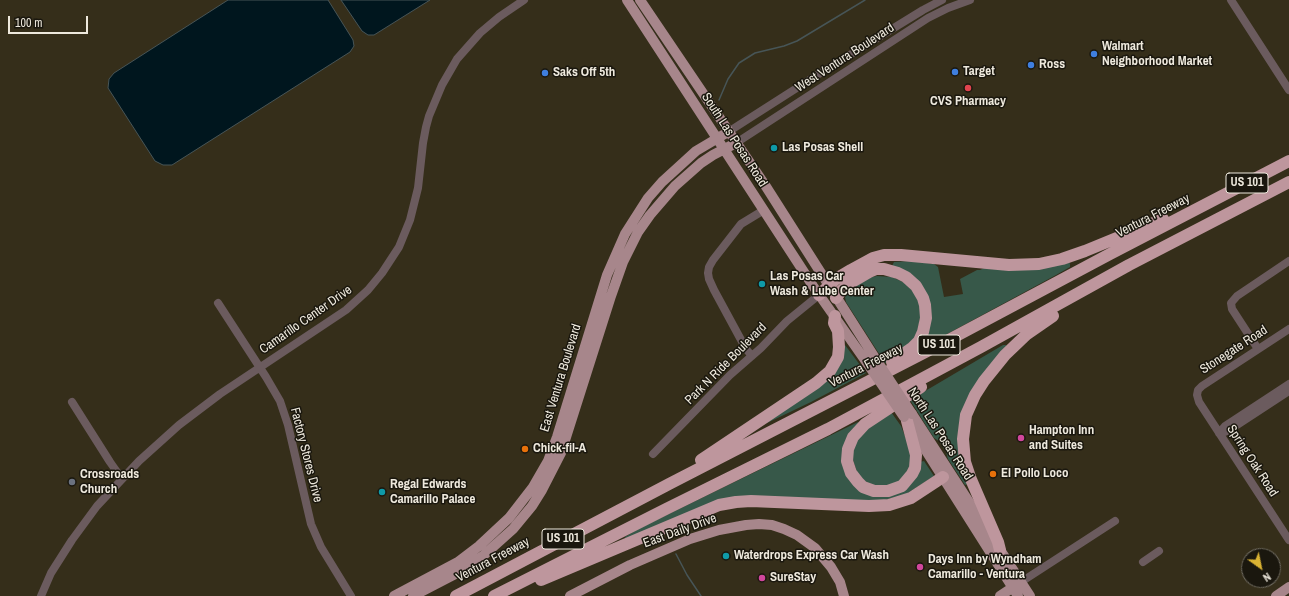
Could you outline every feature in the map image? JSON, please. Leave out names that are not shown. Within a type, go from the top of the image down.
[{"type":"highway","name":"Ventura Freeway","points":[[456,596],[1289,161]]},
{"type":"highway","name":"US 101","points":[[494,596],[828,429],[1129,265],[1289,182]]},
{"type":"highway","points":[[819,295],[836,279],[864,262],[884,255],[901,255],[1009,265],[1052,262],[1085,251],[1177,213],[1206,205]]},
{"type":"highway","points":[[1000,550],[998,542],[970,478],[965,462],[962,439],[966,415],[970,405],[994,367],[1026,334],[1129,265]]},
{"type":"highway","points":[[826,402],[912,348],[919,340],[923,332],[926,318],[923,298],[916,286],[906,277],[890,270],[876,269],[869,272],[845,287],[836,298]]},
{"type":"highway","points":[[671,483],[720,446],[824,377],[838,356],[839,339],[838,331],[834,324],[835,316]]},
{"type":"highway","points":[[908,418],[916,455],[915,468],[912,474],[902,486],[888,491],[874,491],[863,487],[851,473],[847,461],[850,442],[857,431],[865,424],[981,347]]},
{"type":"highway","points":[[500,596],[524,588],[719,505],[751,501],[869,506],[890,505],[911,498],[946,475]]},
{"type":"main road","name":"South Las Posas Road","points":[[627,0],[819,295]]},
{"type":"main road","name":"South Las Posas Road","points":[[640,0],[795,232],[829,287]]},
{"type":"main road","name":"East Ventura Boulevard","points":[[394,596],[458,562],[480,546],[509,518],[533,488],[548,460],[557,437],[607,275],[625,234],[648,198],[662,182],[696,151],[728,132]]},
{"type":"main road","name":"East Ventura Boulevard","points":[[413,596],[461,571],[484,556],[513,529],[532,506],[561,453],[611,296],[623,262],[631,246],[650,216],[675,186],[701,163],[736,143]]},
{"type":"main road","name":"North Las Posas Road","points":[[829,287],[871,360],[908,418],[946,475],[1000,550],[1030,596]]},
{"type":"main road","name":"North Las Posas Road","points":[[819,295],[871,360]]},
{"type":"main road","name":"North Las Posas Road","points":[[946,475],[1015,592]]},
{"type":"main road","name":"East Daily Drive","points":[[570,596],[630,564],[690,539],[719,530],[759,524],[772,525],[784,529],[797,535],[815,548],[832,567],[840,582],[844,596]]},
{"type":"main road","points":[[1000,596],[1015,592],[1021,582]]},
{"type":"main road","points":[[1276,596],[1289,587]]},
{"type":"street","name":"Camarillo Center Drive","points":[[41,596],[51,573],[72,540],[97,506],[122,479],[179,426],[220,394],[346,310],[368,290],[382,273],[399,247],[410,220],[418,188],[426,127],[431,110],[442,85],[457,59],[480,33],[499,17],[524,0]]},
{"type":"street","name":"West Ventura Boulevard","points":[[728,132],[814,76],[922,10],[942,0]]},
{"type":"street","name":"West Ventura Boulevard","points":[[736,143],[928,18],[948,8],[970,0]]},
{"type":"street","points":[[1231,0],[1289,90]]},
{"type":"street","points":[[752,356],[746,349],[714,290],[708,273],[712,260],[741,224],[764,210]]},
{"type":"street","points":[[1258,349],[1232,309],[1231,303],[1237,296],[1289,261]]},
{"type":"street","name":"Park N Ride Boulevard","points":[[653,454],[730,375],[752,356],[787,321],[819,295]]},
{"type":"street","name":"Factory Stores Drive","points":[[218,303],[275,392],[288,425],[304,499],[315,536],[351,596]]},
{"type":"street","name":"Stonegate Road","points":[[1197,395],[1198,390],[1202,386],[1289,329]]},
{"type":"street","points":[[1219,433],[1225,426],[1289,384]]},
{"type":"street","points":[[1219,433],[1228,431],[1289,391]]},
{"type":"street","name":"Spring Oak Road","points":[[1197,395],[1199,402],[1289,540]]},
{"type":"street","points":[[72,402],[122,479]]},
{"type":"street","points":[[1021,582],[1115,521]]},
{"type":"street","points":[[1143,562],[1159,552]]},
{"type":"green space","points":[[911,261],[934,264],[938,267],[944,297],[963,294],[960,279],[984,268],[1069,262],[1070,267],[925,346],[923,345],[928,305],[891,268],[894,262]]},
{"type":"green space","points":[[877,276],[892,277],[903,282],[913,291],[919,301],[921,312],[917,336],[885,363],[846,302],[845,297],[849,289]]},
{"type":"green space","points":[[845,345],[866,373],[811,402],[767,423],[766,422],[807,393]]},
{"type":"green space","points":[[1003,345],[1006,345],[1007,347],[969,401],[968,484],[965,485],[948,459],[946,452],[939,441],[934,438],[910,400]]},
{"type":"green space","points":[[891,412],[901,426],[909,446],[912,462],[901,482],[878,488],[859,478],[852,457],[854,447],[861,433]]},
{"type":"green space","points":[[858,422],[860,425],[846,468],[884,496],[920,462],[924,461],[934,476],[905,495],[880,501],[749,497],[626,541],[625,537],[638,529]]},
{"type":"water","points":[[228,0],[328,0],[353,40],[354,46],[350,52],[172,165],[163,165],[155,161],[108,88],[109,79],[114,73]]},
{"type":"water","points":[[341,0],[430,0],[374,35],[368,35],[362,31]]},
{"type":"waterway","points":[[719,100],[728,79],[739,63],[755,53],[784,46],[797,41],[865,0]]},
{"type":"waterway","points":[[676,554],[687,575],[701,596]]},
{"type":"place","name":"Walmart Neighborhood Market","points":[[1094,54]]},
{"type":"place","name":"Ross","points":[[1031,65]]},
{"type":"place","name":"Target","points":[[955,72]]},
{"type":"place","name":"Saks Off 5th","points":[[545,73]]},
{"type":"place","name":"CVS Pharmacy","points":[[968,88]]},
{"type":"place","name":"Las Posas Shell","points":[[774,148]]},
{"type":"place","name":"Las Posas Car Wash & Lube Center","points":[[762,284]]},
{"type":"place","name":"Hampton Inn and Suites","points":[[1021,438]]},
{"type":"place","name":"Chick-fil-A","points":[[525,449]]},
{"type":"place","name":"El Pollo Loco","points":[[993,474]]},
{"type":"place","name":"Crossroads Church","points":[[72,482]]},
{"type":"place","name":"Regal Edwards Camarillo Palace","points":[[382,492]]},
{"type":"place","name":"Waterdrops Express Car Wash","points":[[726,556]]},
{"type":"place","name":"Days Inn by Wyndham Camarillo - Ventura","points":[[920,567]]},
{"type":"place","name":"SureStay","points":[[762,578]]}]
